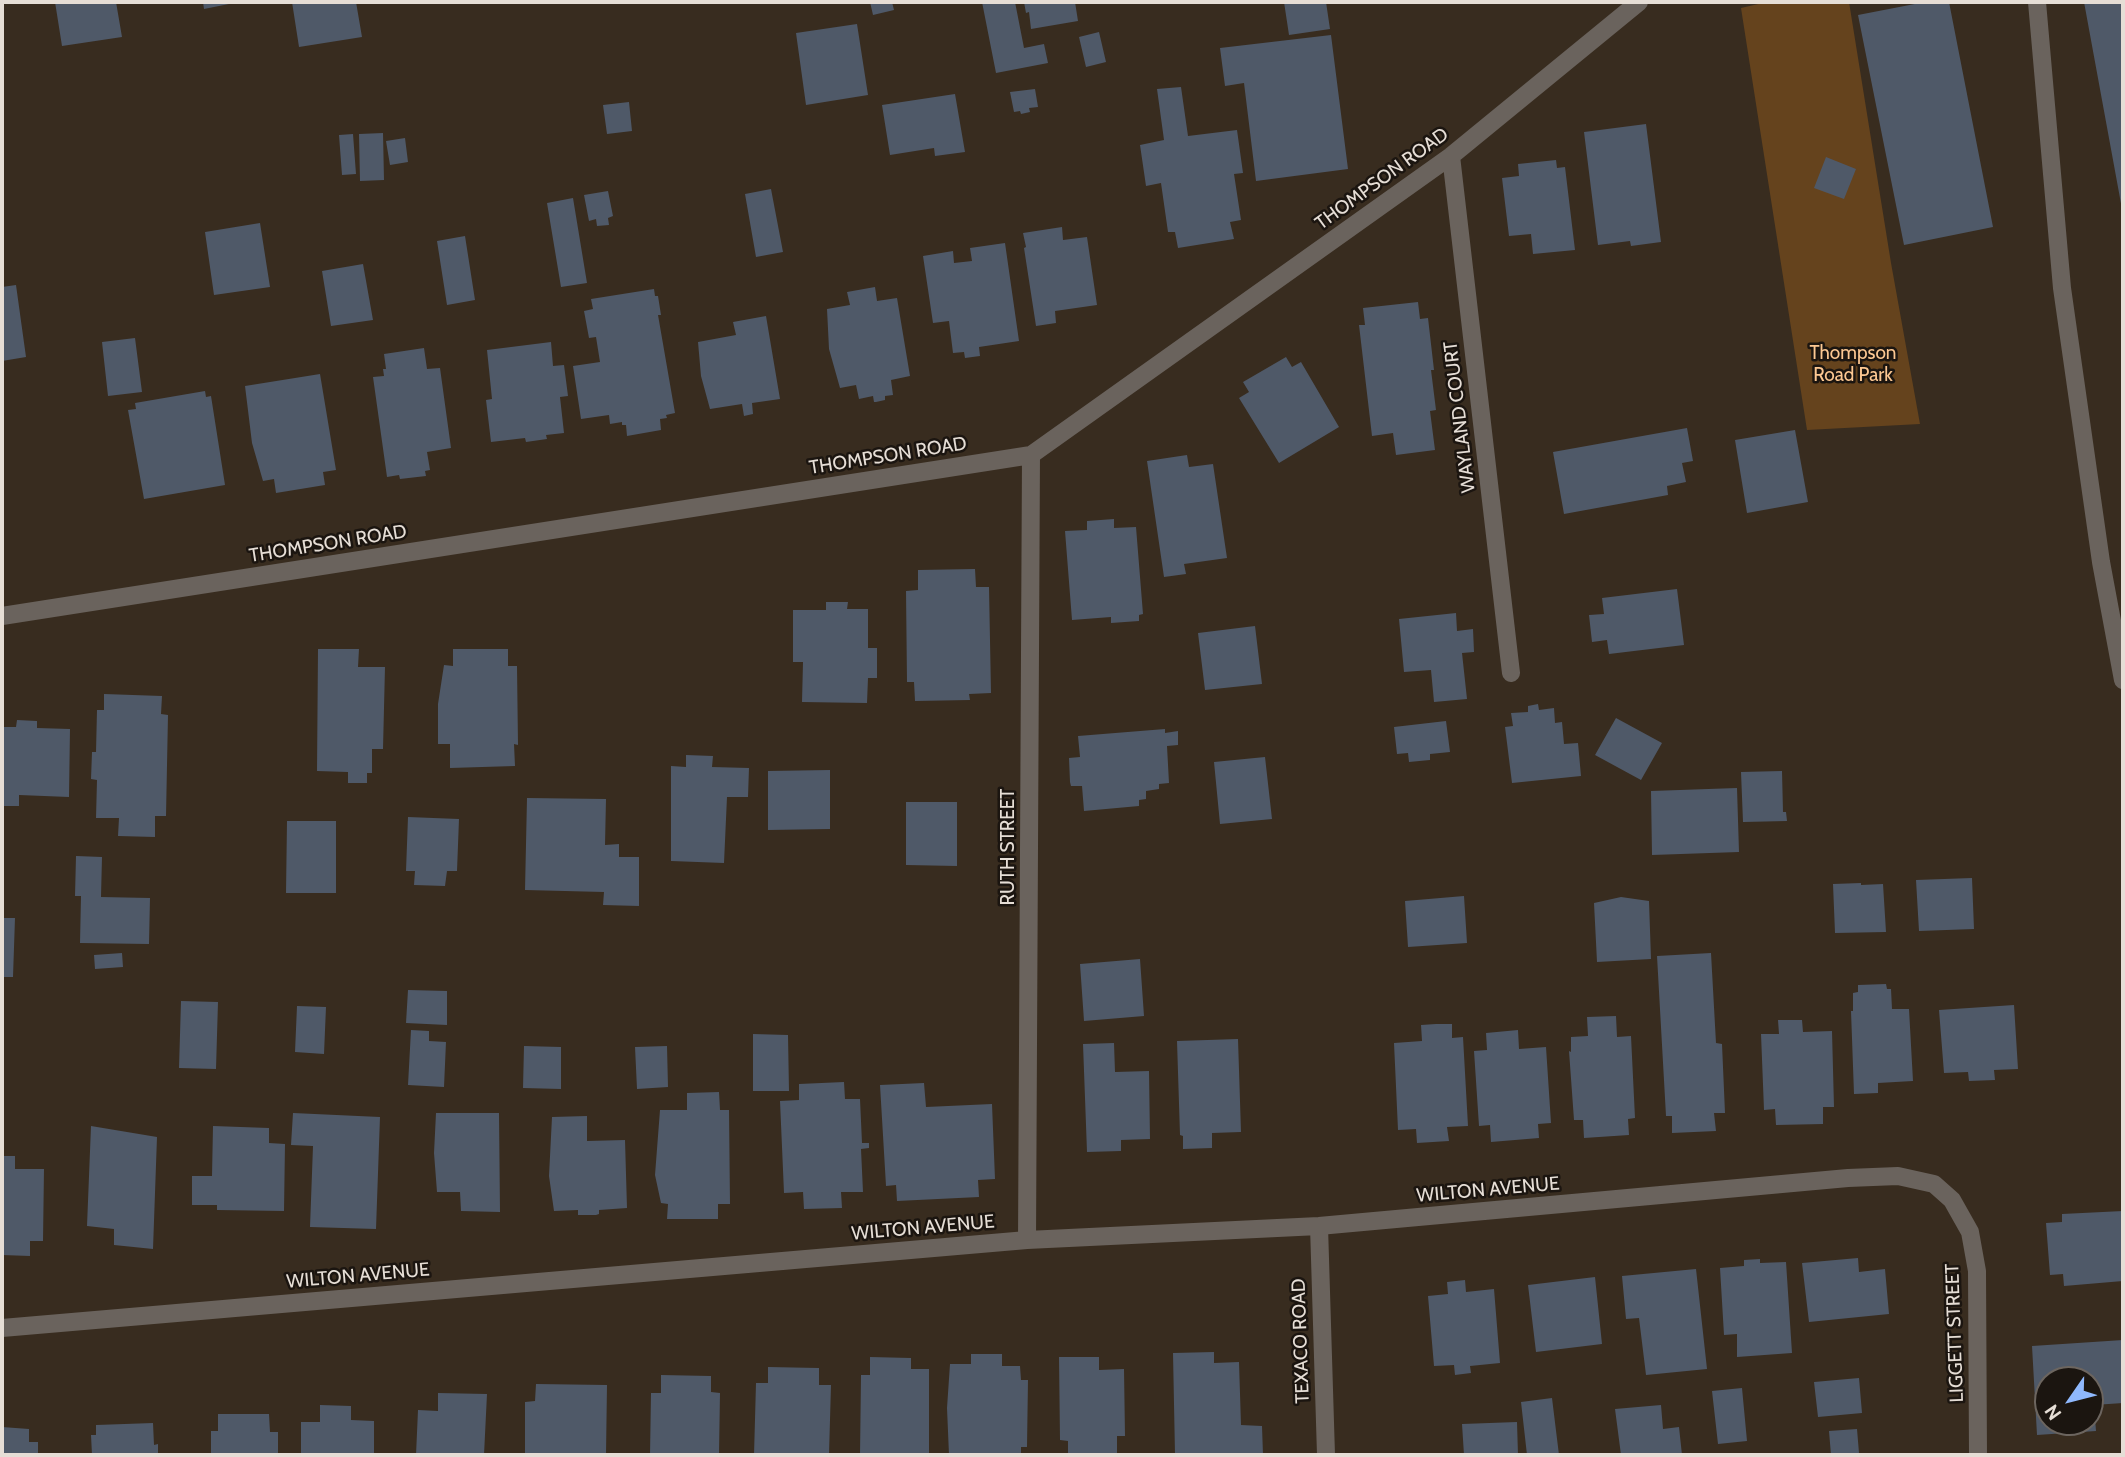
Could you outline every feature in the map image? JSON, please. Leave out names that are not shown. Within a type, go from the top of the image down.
[{"type":"street","name":"THOMPSON ROAD","points":[[2,617],[1031,455],[1451,156],[1639,2]]},
{"type":"street","points":[[2037,2],[2062,288],[2101,562],[2123,680]]},
{"type":"street","name":"WAYLAND COURT","points":[[1451,156],[1511,673]]},
{"type":"street","name":"RUTH STREET","points":[[1027,1240],[1031,455]]},
{"type":"street","name":"LIGGETT STREET","points":[[1848,1178],[1898,1176],[1934,1184],[1952,1200],[1970,1232],[1978,1271],[1979,1455]]},
{"type":"street","name":"WILTON AVENUE","points":[[2,1328],[1027,1240],[1319,1226],[1848,1178]]},
{"type":"street","name":"TEXACO ROAD","points":[[1319,1226],[1326,1455]]},
{"type":"green space","name":"Thompson Road Park","points":[[1767,2],[1849,2],[1920,424],[1807,430],[1741,8]]},
{"type":"building","points":[[55,2],[116,2],[122,37],[62,46]]},
{"type":"building","points":[[203,2],[234,2],[234,3],[204,9]]},
{"type":"building","points":[[292,2],[356,2],[362,37],[299,47]]},
{"type":"building","points":[[870,2],[892,2],[894,10],[873,15]]},
{"type":"building","points":[[982,2],[1015,2],[1024,48],[1044,44],[1048,63],[996,73]]},
{"type":"building","points":[[1024,2],[1075,2],[1078,21],[1031,29],[1029,12],[1026,13]]},
{"type":"building","points":[[1284,2],[1326,2],[1330,29],[1289,35]]},
{"type":"building","points":[[1925,2],[1949,2],[1993,227],[1904,245],[1858,15]]},
{"type":"building","points":[[2084,2],[2123,2],[2123,209],[2122,209]]},
{"type":"building","points":[[857,24],[868,95],[806,105],[796,33]]},
{"type":"building","points":[[1099,32],[1106,62],[1086,67],[1079,37]]},
{"type":"building","points":[[1331,35],[1348,169],[1256,181],[1244,83],[1225,86],[1220,48]]},
{"type":"building","points":[[1181,87],[1188,136],[1237,130],[1243,173],[1234,174],[1241,220],[1230,222],[1234,239],[1178,248],[1175,232],[1168,232],[1161,183],[1146,186],[1140,145],[1164,140],[1157,89]]},
{"type":"building","points":[[1035,89],[1038,107],[1029,108],[1030,112],[1021,114],[1020,111],[1014,112],[1010,92]]},
{"type":"building","points":[[955,94],[965,152],[935,156],[934,148],[890,155],[882,105]]},
{"type":"building","points":[[629,102],[632,131],[607,134],[603,105]]},
{"type":"building","points":[[1646,124],[1661,242],[1631,246],[1630,241],[1598,245],[1584,132]]},
{"type":"building","points":[[383,133],[384,180],[360,181],[359,134]]},
{"type":"building","points":[[353,134],[356,174],[342,175],[339,135]]},
{"type":"building","points":[[405,138],[408,162],[390,165],[386,141]]},
{"type":"building","points":[[1826,157],[1856,169],[1844,199],[1814,188]]},
{"type":"building","points":[[1556,160],[1557,168],[1565,167],[1575,250],[1533,254],[1531,234],[1509,236],[1502,178],[1519,176],[1518,164]]},
{"type":"building","points":[[771,189],[783,252],[756,257],[745,194]]},
{"type":"building","points":[[608,191],[613,216],[608,218],[609,225],[597,226],[596,219],[589,221],[584,195]]},
{"type":"building","points":[[573,198],[587,283],[561,287],[547,203]]},
{"type":"building","points":[[260,223],[270,287],[214,295],[205,232]]},
{"type":"building","points":[[1062,227],[1063,240],[1087,237],[1097,305],[1055,311],[1056,323],[1036,326],[1023,233]]},
{"type":"building","points":[[465,236],[475,300],[447,305],[437,241]]},
{"type":"building","points":[[1005,243],[1019,341],[979,347],[980,356],[965,358],[964,352],[953,353],[949,321],[933,323],[923,256],[953,251],[954,263],[972,261],[970,248]]},
{"type":"building","points":[[363,264],[373,320],[331,326],[322,271]]},
{"type":"building","points":[[16,285],[26,357],[2,361],[2,287]]},
{"type":"building","points":[[875,287],[877,301],[897,298],[910,376],[891,380],[893,395],[874,402],[873,396],[859,399],[856,385],[840,388],[829,349],[827,309],[850,305],[847,292]]},
{"type":"building","points":[[654,289],[655,296],[658,296],[661,315],[658,315],[675,413],[660,419],[661,430],[627,436],[626,425],[622,425],[622,422],[610,424],[609,415],[581,419],[573,366],[600,362],[596,337],[589,338],[584,311],[593,309],[591,299]]},
{"type":"building","points":[[1418,302],[1420,319],[1428,318],[1434,370],[1431,370],[1436,410],[1430,411],[1435,450],[1396,455],[1393,433],[1372,436],[1359,325],[1365,325],[1363,308]]},
{"type":"building","points":[[766,316],[780,399],[752,403],[753,414],[744,416],[742,404],[710,409],[701,376],[698,342],[736,335],[733,322]]},
{"type":"building","points":[[135,338],[142,392],[108,396],[102,342]]},
{"type":"building","points":[[551,342],[553,366],[564,365],[568,396],[560,397],[564,433],[546,435],[547,439],[526,442],[525,438],[491,442],[486,400],[492,399],[487,350]]},
{"type":"building","points":[[424,348],[427,369],[440,368],[451,448],[427,452],[430,470],[425,471],[426,476],[400,479],[399,475],[387,477],[373,377],[384,376],[384,354]]},
{"type":"building","points":[[1286,357],[1292,367],[1301,362],[1339,427],[1279,463],[1239,398],[1249,392],[1243,382]]},
{"type":"building","points":[[320,374],[336,470],[323,472],[325,485],[276,493],[274,479],[263,481],[252,443],[245,386]]},
{"type":"building","points":[[205,391],[206,397],[211,396],[225,485],[144,499],[128,410],[136,409],[135,403]]},
{"type":"building","points":[[1687,428],[1693,461],[1682,463],[1686,482],[1667,486],[1668,495],[1564,514],[1553,452]]},
{"type":"building","points":[[1795,430],[1808,502],[1747,513],[1735,440]]},
{"type":"building","points":[[1187,455],[1189,467],[1213,464],[1227,558],[1184,564],[1186,574],[1164,577],[1147,461]]},
{"type":"building","points":[[1114,519],[1114,528],[1136,527],[1143,614],[1139,615],[1139,621],[1111,623],[1111,617],[1072,620],[1065,531],[1087,530],[1087,521]]},
{"type":"building","points":[[975,569],[976,587],[989,587],[991,693],[969,694],[970,700],[915,701],[914,682],[907,682],[906,591],[918,590],[918,570]]},
{"type":"building","points":[[1677,589],[1684,645],[1609,654],[1607,640],[1592,642],[1589,615],[1604,614],[1602,598]]},
{"type":"building","points":[[826,602],[848,602],[847,609],[868,609],[868,648],[877,648],[877,678],[868,678],[867,703],[802,702],[803,662],[793,662],[793,610],[826,610]]},
{"type":"building","points":[[1456,613],[1457,631],[1473,629],[1474,652],[1462,653],[1467,699],[1434,702],[1431,670],[1404,672],[1399,619]]},
{"type":"building","points":[[1255,626],[1262,684],[1205,690],[1198,633]]},
{"type":"building","points":[[318,649],[359,649],[358,667],[385,667],[383,749],[372,749],[372,773],[367,773],[367,783],[348,783],[348,772],[317,771]]},
{"type":"building","points":[[453,649],[508,649],[508,666],[517,666],[518,745],[514,744],[515,766],[450,768],[450,744],[438,744],[438,704],[444,665],[453,666]]},
{"type":"building","points":[[104,694],[162,696],[161,714],[168,715],[166,816],[155,816],[155,837],[118,836],[119,818],[96,818],[97,780],[91,779],[92,752],[96,752],[97,710],[104,710]]},
{"type":"building","points":[[1538,704],[1539,710],[1554,708],[1555,723],[1562,722],[1564,744],[1578,743],[1581,776],[1512,783],[1505,727],[1513,726],[1511,713],[1528,712],[1528,706]]},
{"type":"building","points":[[1616,718],[1662,743],[1641,780],[1595,755]]},
{"type":"building","points":[[17,720],[37,721],[37,728],[70,729],[69,797],[19,795],[19,806],[2,806],[2,727],[16,727]]},
{"type":"building","points":[[1446,721],[1450,752],[1430,754],[1430,760],[1409,762],[1408,753],[1397,754],[1394,727]]},
{"type":"building","points":[[1165,729],[1165,733],[1178,731],[1178,745],[1167,746],[1169,783],[1159,784],[1159,789],[1146,791],[1146,799],[1139,800],[1139,806],[1084,811],[1082,786],[1071,786],[1070,782],[1069,758],[1080,757],[1078,736]]},
{"type":"building","points":[[686,755],[713,756],[712,767],[749,768],[748,797],[727,797],[724,863],[671,861],[671,766],[686,767]]},
{"type":"building","points":[[1265,757],[1272,819],[1220,824],[1214,762]]},
{"type":"building","points":[[830,770],[830,829],[768,830],[768,771]]},
{"type":"building","points":[[1782,771],[1783,812],[1786,812],[1787,821],[1743,822],[1741,772]]},
{"type":"building","points":[[1737,788],[1739,852],[1652,855],[1651,791]]},
{"type":"building","points":[[527,798],[606,799],[605,845],[619,844],[619,857],[639,857],[639,906],[603,905],[604,892],[525,890]]},
{"type":"building","points":[[906,802],[957,802],[957,866],[906,865]]},
{"type":"building","points":[[408,817],[459,819],[457,871],[447,871],[445,886],[414,885],[415,871],[406,871]]},
{"type":"building","points":[[287,821],[336,821],[336,893],[286,893]]},
{"type":"building","points":[[76,856],[102,857],[101,897],[150,898],[149,944],[80,943],[81,896],[75,896]]},
{"type":"building","points":[[1972,878],[1974,929],[1919,931],[1916,880]]},
{"type":"building","points":[[1833,884],[1883,884],[1886,932],[1835,933]]},
{"type":"building","points":[[1464,896],[1467,943],[1408,947],[1405,901]]},
{"type":"building","points":[[1621,897],[1649,901],[1651,959],[1597,962],[1594,903]]},
{"type":"building","points":[[2,918],[15,918],[13,977],[2,977]]},
{"type":"building","points":[[122,953],[123,967],[95,969],[94,955]]},
{"type":"building","points":[[1711,953],[1716,1043],[1722,1044],[1725,1113],[1714,1113],[1716,1131],[1672,1133],[1672,1116],[1666,1116],[1657,956]]},
{"type":"building","points":[[1140,959],[1144,1016],[1084,1021],[1080,964]]},
{"type":"building","points":[[1886,984],[1887,989],[1891,989],[1892,1009],[1909,1009],[1913,1081],[1878,1083],[1878,1093],[1854,1094],[1851,1011],[1853,993],[1858,992],[1858,985]]},
{"type":"building","points":[[408,990],[447,991],[447,1025],[406,1023]]},
{"type":"building","points":[[181,1001],[218,1002],[216,1069],[179,1068]]},
{"type":"building","points":[[2014,1005],[2018,1069],[1994,1070],[1995,1080],[1969,1081],[1968,1072],[1944,1073],[1939,1010]]},
{"type":"building","points":[[297,1006],[326,1007],[324,1054],[295,1052]]},
{"type":"building","points":[[1616,1016],[1617,1037],[1631,1036],[1635,1118],[1628,1119],[1629,1135],[1584,1138],[1583,1120],[1574,1120],[1569,1051],[1571,1052],[1571,1037],[1588,1036],[1587,1017]]},
{"type":"building","points":[[1778,1020],[1802,1020],[1803,1032],[1832,1031],[1834,1107],[1823,1107],[1823,1124],[1776,1125],[1775,1109],[1764,1110],[1761,1034],[1779,1034]]},
{"type":"building","points":[[1452,1024],[1452,1038],[1463,1037],[1468,1126],[1447,1127],[1449,1141],[1417,1143],[1416,1129],[1398,1130],[1394,1043],[1422,1041],[1421,1025]]},
{"type":"building","points":[[411,1030],[429,1031],[429,1041],[446,1042],[444,1087],[408,1085]]},
{"type":"building","points":[[1518,1030],[1519,1049],[1546,1047],[1551,1123],[1538,1124],[1539,1138],[1491,1142],[1490,1125],[1479,1126],[1474,1051],[1487,1050],[1486,1033]]},
{"type":"building","points":[[753,1034],[788,1035],[789,1091],[753,1091]]},
{"type":"building","points":[[1238,1039],[1241,1132],[1212,1133],[1212,1148],[1183,1149],[1183,1136],[1180,1135],[1177,1041]]},
{"type":"building","points":[[1114,1043],[1115,1072],[1149,1071],[1150,1139],[1121,1140],[1121,1151],[1087,1152],[1083,1044]]},
{"type":"building","points":[[524,1046],[561,1047],[561,1089],[523,1088]]},
{"type":"building","points":[[667,1046],[668,1087],[637,1089],[635,1047]]},
{"type":"building","points":[[844,1082],[845,1099],[860,1099],[862,1143],[869,1143],[869,1148],[861,1149],[863,1192],[841,1192],[842,1208],[804,1209],[803,1192],[784,1193],[780,1101],[799,1100],[799,1084]]},
{"type":"building","points":[[924,1083],[926,1107],[992,1104],[995,1179],[978,1180],[979,1197],[897,1201],[896,1185],[886,1186],[880,1085]]},
{"type":"building","points":[[719,1092],[720,1110],[729,1110],[730,1204],[718,1204],[718,1219],[667,1219],[668,1204],[661,1203],[655,1175],[660,1110],[687,1110],[687,1093]]},
{"type":"building","points":[[293,1113],[380,1117],[376,1229],[310,1227],[313,1146],[291,1145]]},
{"type":"building","points":[[436,1113],[499,1113],[500,1212],[461,1211],[460,1192],[437,1192],[434,1153]]},
{"type":"building","points":[[587,1116],[587,1141],[625,1140],[627,1208],[599,1210],[596,1215],[578,1215],[578,1210],[554,1211],[549,1176],[552,1117]]},
{"type":"building","points":[[91,1126],[157,1137],[153,1249],[114,1245],[114,1229],[87,1226]]},
{"type":"building","points":[[213,1126],[269,1128],[269,1143],[285,1144],[284,1211],[217,1210],[217,1205],[192,1205],[192,1176],[212,1176]]},
{"type":"building","points":[[2,1156],[15,1156],[15,1169],[44,1169],[43,1241],[30,1241],[30,1256],[2,1255]]},
{"type":"building","points":[[2123,1211],[2123,1281],[2064,1286],[2063,1274],[2050,1275],[2046,1223],[2062,1222],[2062,1214]]},
{"type":"building","points":[[1858,1258],[1859,1272],[1885,1269],[1889,1314],[1809,1322],[1802,1263]]},
{"type":"building","points":[[1760,1259],[1760,1263],[1786,1262],[1792,1353],[1737,1357],[1737,1334],[1724,1335],[1720,1268],[1744,1266],[1744,1260]]},
{"type":"building","points":[[1696,1269],[1707,1369],[1646,1375],[1639,1318],[1626,1319],[1622,1276]]},
{"type":"building","points":[[1595,1277],[1602,1344],[1536,1352],[1528,1285]]},
{"type":"building","points":[[1465,1280],[1466,1292],[1494,1289],[1500,1363],[1470,1366],[1471,1373],[1455,1375],[1454,1365],[1434,1366],[1428,1296],[1448,1294],[1447,1282]]},
{"type":"building","points":[[2123,1340],[2123,1403],[2104,1404],[2104,1366],[2034,1366],[2034,1382],[2032,1346]]},
{"type":"building","points":[[1214,1352],[1214,1363],[1239,1362],[1241,1425],[1262,1426],[1263,1455],[1175,1455],[1173,1353]]},
{"type":"building","points":[[971,1354],[1002,1354],[1002,1366],[1020,1366],[1021,1380],[1028,1380],[1027,1447],[1021,1447],[1021,1455],[949,1455],[947,1408],[950,1364],[971,1364]]},
{"type":"building","points":[[870,1357],[911,1358],[911,1369],[929,1369],[929,1455],[860,1455],[861,1375],[870,1375]]},
{"type":"building","points":[[1059,1357],[1099,1357],[1099,1370],[1124,1369],[1125,1436],[1117,1436],[1117,1455],[1068,1455],[1068,1441],[1060,1440]]},
{"type":"building","points":[[768,1367],[819,1368],[819,1385],[831,1385],[829,1455],[754,1455],[756,1383],[768,1383]]},
{"type":"building","points":[[661,1375],[711,1376],[711,1392],[720,1393],[719,1455],[650,1455],[651,1393],[661,1393]]},
{"type":"building","points":[[1859,1378],[1862,1413],[1818,1417],[1814,1382]]},
{"type":"building","points":[[536,1384],[607,1385],[606,1455],[525,1455],[525,1402],[535,1401]]},
{"type":"building","points":[[1742,1388],[1747,1441],[1718,1444],[1712,1391]]},
{"type":"building","points":[[438,1393],[487,1394],[484,1455],[416,1455],[418,1410],[438,1411]]},
{"type":"building","points":[[1552,1398],[1559,1455],[1527,1455],[1521,1402]]},
{"type":"building","points":[[320,1405],[351,1406],[351,1420],[374,1421],[374,1455],[301,1455],[301,1422],[320,1422]]},
{"type":"building","points":[[1661,1405],[1663,1429],[1679,1427],[1682,1455],[1621,1455],[1615,1409]]},
{"type":"building","points":[[218,1414],[269,1414],[270,1432],[278,1432],[278,1455],[211,1455],[211,1431],[218,1431]]},
{"type":"building","points":[[1517,1422],[1518,1455],[1464,1455],[1462,1424]]},
{"type":"building","points":[[153,1423],[154,1445],[158,1444],[158,1455],[92,1455],[91,1435],[96,1435],[96,1425]]},
{"type":"building","points":[[2,1427],[29,1429],[29,1442],[38,1442],[38,1455],[2,1455]]},
{"type":"building","points":[[1857,1429],[1859,1453],[1831,1455],[1829,1431]]}]
